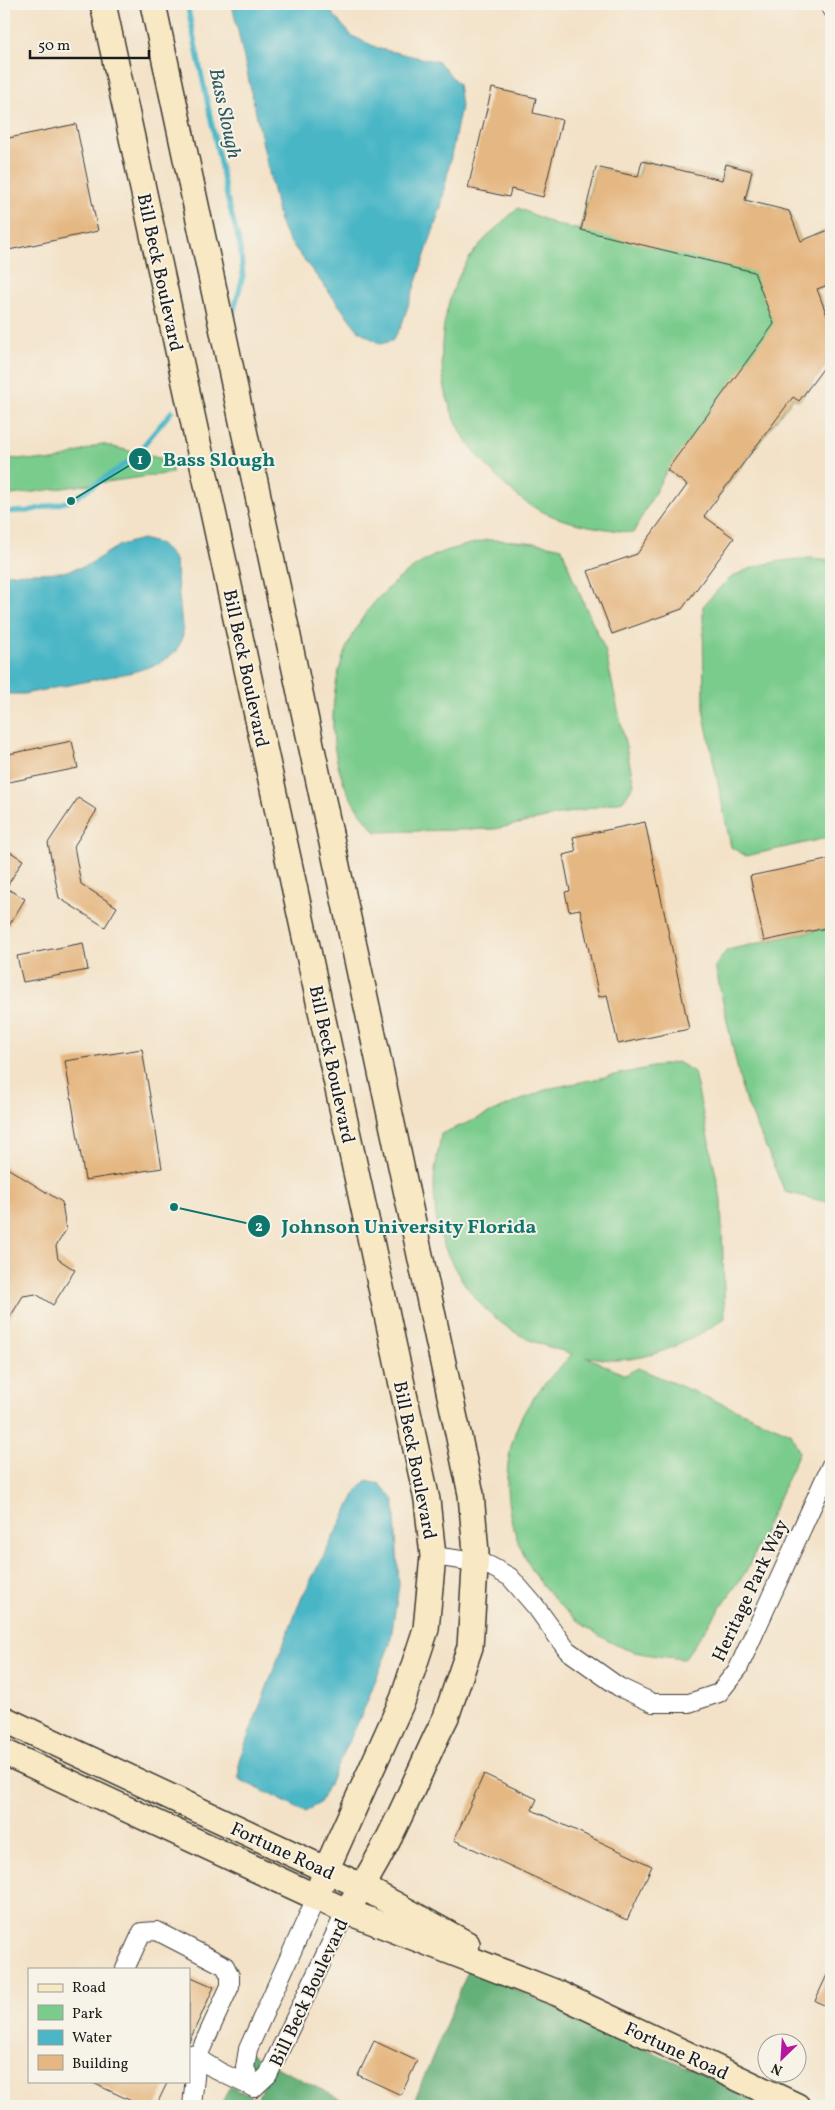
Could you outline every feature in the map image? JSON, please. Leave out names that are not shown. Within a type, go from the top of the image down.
[{"type":"street","name":"Bill Beck Boulevard","points":[[103,4],[423,1481],[433,1556],[426,1629],[406,1690],[248,2049],[245,2068],[254,2088],[268,2076],[346,1911],[363,1887],[387,1843],[446,1717],[470,1647],[476,1562],[469,1484],[153,4]]},
{"type":"street","points":[[829,4],[831,8]]},
{"type":"street","name":"Heritage Park Way","points":[[433,1556],[476,1562],[490,1566],[510,1578],[536,1607],[567,1650],[619,1687],[653,1703],[689,1704],[719,1693],[738,1669],[831,1465]]},
{"type":"street","name":"Fortune Road","points":[[4,1719],[363,1887],[557,1993],[797,2106]]},
{"type":"street","name":"Fortune Road","points":[[4,1752],[316,1898],[557,1993]]},
{"type":"street","points":[[128,1810],[141,1784]]},
{"type":"street","points":[[125,1968],[142,1932],[156,1931],[225,1966],[230,1976],[230,1986],[193,2056],[192,2106]]},
{"type":"street","points":[[193,2056],[220,2072],[254,2088]]},
{"type":"green space","points":[[642,161],[722,180],[726,164],[752,171],[745,200],[789,211],[810,263],[815,235],[831,229],[831,284],[817,289],[831,326],[831,358],[799,401],[793,398],[713,504],[667,470],[633,533],[586,525],[552,516],[528,504],[506,486],[490,470],[465,438],[457,424],[445,387],[442,347],[448,307],[462,270],[468,260],[495,229],[518,208],[555,224],[580,230],[596,167],[637,177]]},
{"type":"green space","points":[[101,444],[171,461],[172,473],[4,496],[4,458],[54,461]]},
{"type":"green space","points":[[487,540],[525,542],[562,548],[573,579],[605,650],[634,784],[623,801],[495,829],[376,832],[349,795],[335,752],[333,718],[335,693],[339,669],[347,647],[357,626],[371,607],[387,589],[405,574],[426,560],[441,553]]},
{"type":"green space","points":[[812,558],[831,560],[831,837],[746,856],[731,847],[704,715],[703,606],[724,584],[740,573],[770,563]]},
{"type":"green space","points":[[831,927],[831,1201],[822,1201],[785,1192],[743,1094],[715,966],[727,950]]},
{"type":"green space","points":[[677,1062],[694,1072],[721,1199],[725,1318],[686,1341],[644,1357],[611,1360],[587,1357],[625,1375],[638,1368],[791,1433],[799,1452],[747,1570],[684,1659],[635,1652],[601,1637],[568,1612],[548,1592],[531,1568],[519,1543],[510,1516],[507,1487],[509,1459],[516,1430],[526,1408],[540,1389],[572,1354],[518,1334],[490,1313],[466,1286],[456,1271],[441,1239],[436,1217],[434,1189],[441,1134],[547,1089]]},
{"type":"green space","points":[[469,1969],[475,1971],[772,2106],[412,2106]]},
{"type":"green space","points":[[246,2052],[354,2106],[220,2106],[230,2087],[257,2099],[265,2083],[238,2070]]},
{"type":"water","points":[[232,4],[324,4],[352,36],[380,49],[439,62],[458,84],[461,106],[441,207],[401,327],[392,341],[380,344],[358,330],[288,239],[280,222]]},
{"type":"water","points":[[142,539],[161,544],[175,560],[183,635],[177,651],[158,664],[133,672],[24,694],[4,694],[4,574],[63,572],[86,566],[120,545]]},
{"type":"water","points":[[366,1481],[380,1484],[394,1500],[399,1585],[390,1644],[362,1714],[320,1803],[305,1812],[239,1779],[239,1760],[300,1601],[357,1491]]},
{"type":"building","points":[[492,88],[536,98],[533,113],[562,120],[543,197],[511,189],[509,197],[468,188]]},
{"type":"building","points":[[76,124],[98,231],[4,251],[4,139]]},
{"type":"building","points":[[642,161],[722,180],[726,164],[752,171],[745,200],[789,211],[801,241],[831,229],[831,284],[817,289],[831,326],[831,358],[799,401],[793,397],[704,516],[734,538],[682,609],[612,634],[588,571],[637,554],[687,485],[667,470],[774,324],[754,272],[581,230],[596,167],[638,177]]},
{"type":"building","points":[[72,741],[78,768],[4,783],[4,755]]},
{"type":"building","points":[[78,798],[97,810],[74,846],[81,884],[117,907],[105,927],[59,898],[48,843]]},
{"type":"building","points":[[645,822],[689,1029],[618,1044],[607,995],[599,997],[580,909],[569,911],[565,892],[570,891],[563,855],[576,852],[573,837]]},
{"type":"building","points":[[4,848],[23,860],[6,888],[25,899],[4,934]]},
{"type":"building","points":[[831,859],[831,927],[764,941],[750,876]]},
{"type":"building","points":[[83,943],[88,970],[23,982],[17,956]]},
{"type":"building","points":[[142,1049],[162,1168],[85,1180],[65,1061]]},
{"type":"building","points":[[4,1166],[62,1202],[66,1230],[56,1246],[58,1259],[75,1270],[53,1305],[36,1294],[23,1296],[4,1327]]},
{"type":"building","points":[[484,1774],[537,1799],[532,1810],[652,1866],[627,1920],[454,1840]]},
{"type":"building","points":[[831,1966],[831,2008],[815,2001]]},
{"type":"building","points":[[190,1976],[214,1987],[190,2040]]},
{"type":"building","points":[[374,2041],[417,2061],[401,2095],[358,2075]]},
{"type":"building","points":[[91,2082],[168,2082],[156,2106],[142,2106]]},
{"type":"waterway","name":"Bass Slough","points":[[187,4],[227,197],[240,246],[243,276],[232,317]]},
{"type":"waterway","name":"Bass Slough","points":[[4,512],[28,511],[71,501],[132,459],[172,411]]},
{"type":"place","name":"Bass Slough","points":[[71,501]]},
{"type":"place","name":"Johnson University Florida","points":[[174,1207]]}]
